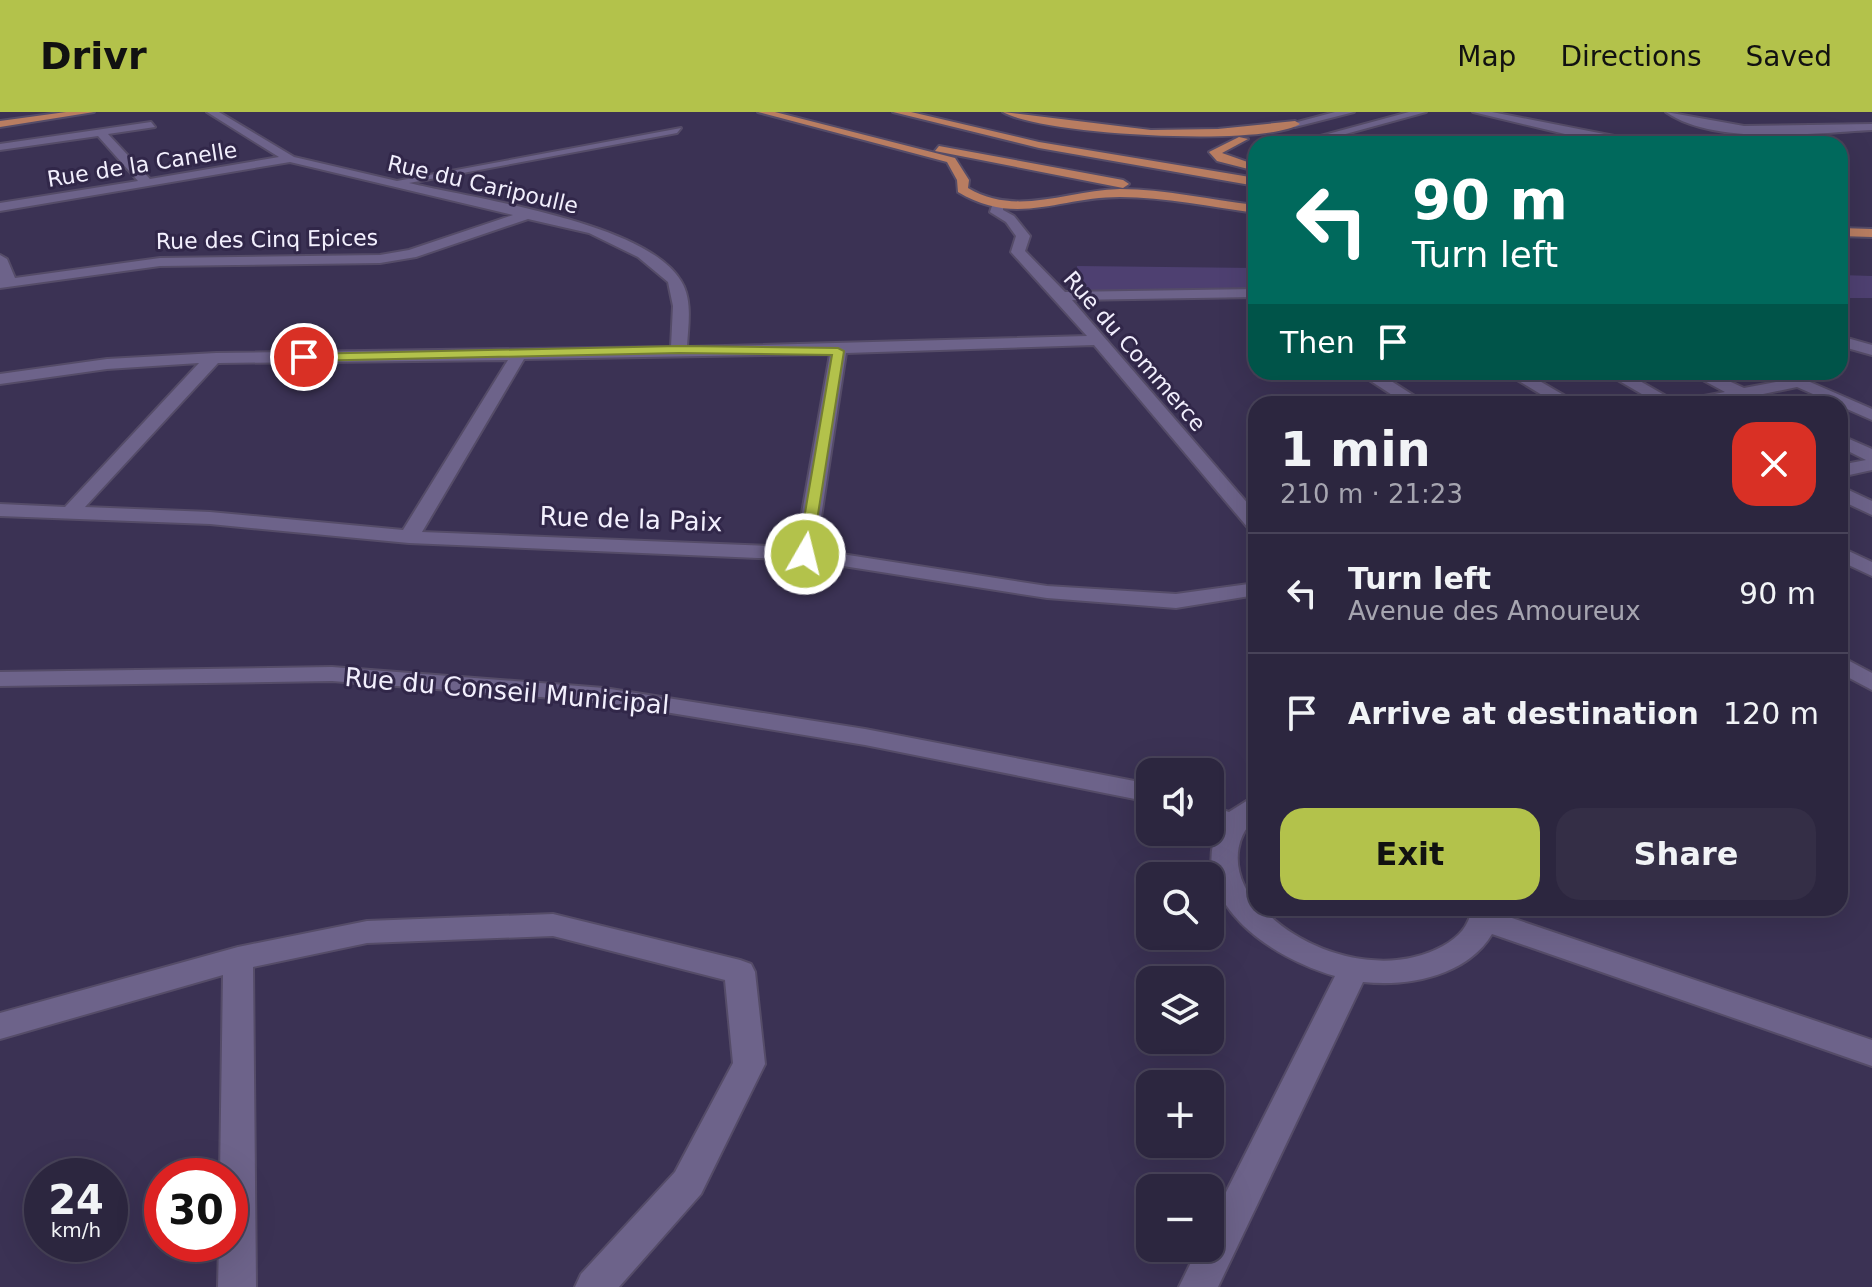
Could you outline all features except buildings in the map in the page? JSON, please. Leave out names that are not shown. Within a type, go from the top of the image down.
[{"type":"main road","points":[[0,124],[89,112]]},
{"type":"main road","points":[[763,112],[951,160],[963,180],[962,189],[979,202],[997,206],[1024,208],[1118,193],[1248,208]]},
{"type":"main road","points":[[785,112],[913,145],[1141,188],[1248,201]]},
{"type":"main road","points":[[898,112],[1052,148],[1248,181]]},
{"type":"main road","points":[[990,112],[1063,133],[1248,169]]},
{"type":"main road","points":[[1008,112],[1079,129],[1165,136],[1295,124]]},
{"type":"main road","points":[[1252,136],[1295,124]]},
{"type":"main road","points":[[1248,137],[1231,142],[1215,152],[1221,159],[1248,168]]},
{"type":"main road","points":[[1848,232],[1872,233]]},
{"type":"street","name":"Rue du Caripoulle","points":[[212,112],[290,159],[593,230],[626,244],[663,270],[679,288],[679,350]]},
{"type":"street","points":[[1295,124],[1349,112]]},
{"type":"street","points":[[1324,136],[1421,112]]},
{"type":"street","points":[[1478,112],[1586,136]]},
{"type":"street","points":[[1671,112],[1698,122],[1747,128],[1872,127]]},
{"type":"street","points":[[1295,124],[1334,133]]},
{"type":"street","points":[[0,147],[151,125]]},
{"type":"street","points":[[393,183],[677,130]]},
{"type":"street","points":[[100,132],[147,183]]},
{"type":"street","name":"Rue de la Canelle","points":[[0,207],[290,159]]},
{"type":"street","name":"Rue du Commerce","points":[[997,206],[996,212],[1010,219],[1023,236],[1018,252],[1061,296],[1248,516]]},
{"type":"street","name":"Rue des Cinq Epices","points":[[5,283],[160,262],[380,259],[411,254],[529,214]]},
{"type":"street","points":[[0,259],[5,283]]},
{"type":"street","points":[[1233,293],[1248,301]]},
{"type":"street","points":[[1061,296],[1248,293]]},
{"type":"street","points":[[0,379],[108,361],[679,350],[838,351],[1099,340]]},
{"type":"street","points":[[1848,343],[1872,350]]},
{"type":"street","points":[[805,554],[838,351]]},
{"type":"street","points":[[409,537],[519,354]]},
{"type":"street","points":[[72,510],[212,359]]},
{"type":"street","points":[[1378,380],[1405,396]]},
{"type":"street","points":[[1526,380],[1556,396]]},
{"type":"street","points":[[1627,380],[1657,396]]},
{"type":"street","points":[[1713,380],[1746,396]]},
{"type":"street","points":[[1795,380],[1830,396]]},
{"type":"street","points":[[1731,396],[1799,382]]},
{"type":"street","points":[[1848,404],[1872,415]]},
{"type":"street","points":[[1848,444],[1872,456]]},
{"type":"street","points":[[1848,469],[1872,464]]},
{"type":"street","points":[[1848,496],[1872,509]]},
{"type":"street","name":"Rue de la Paix","points":[[0,510],[72,510],[210,518],[409,537],[805,554],[1047,592],[1176,601],[1248,590]]},
{"type":"street","points":[[1848,557],[1872,570]]},
{"type":"street","points":[[1848,668],[1872,683]]},
{"type":"street","name":"Rue du Conseil Municipal","points":[[0,679],[332,674],[604,695],[865,737],[1136,790]]},
{"type":"street","points":[[1233,814],[1224,848],[1226,877],[1248,913]]},
{"type":"street","points":[[1251,916],[1270,934],[1309,956],[1354,969],[1399,971],[1438,963],[1468,945],[1485,916]]},
{"type":"street","points":[[1492,916],[1872,1053]]},
{"type":"street","points":[[0,1026],[238,959],[367,932],[553,925],[740,972],[749,1064],[688,1183],[594,1287]]},
{"type":"street","points":[[237,1287],[238,959]]},
{"type":"street","points":[[1198,1287],[1354,969]]},
{"type":"shaded area","points":[[1077,266],[1248,268],[1248,289],[1079,291]]},
{"type":"shaded area","points":[[1848,275],[1872,276],[1872,298],[1848,298]]},
{"type":"route","points":[[304,357],[679,350],[838,351],[805,554]]}]
